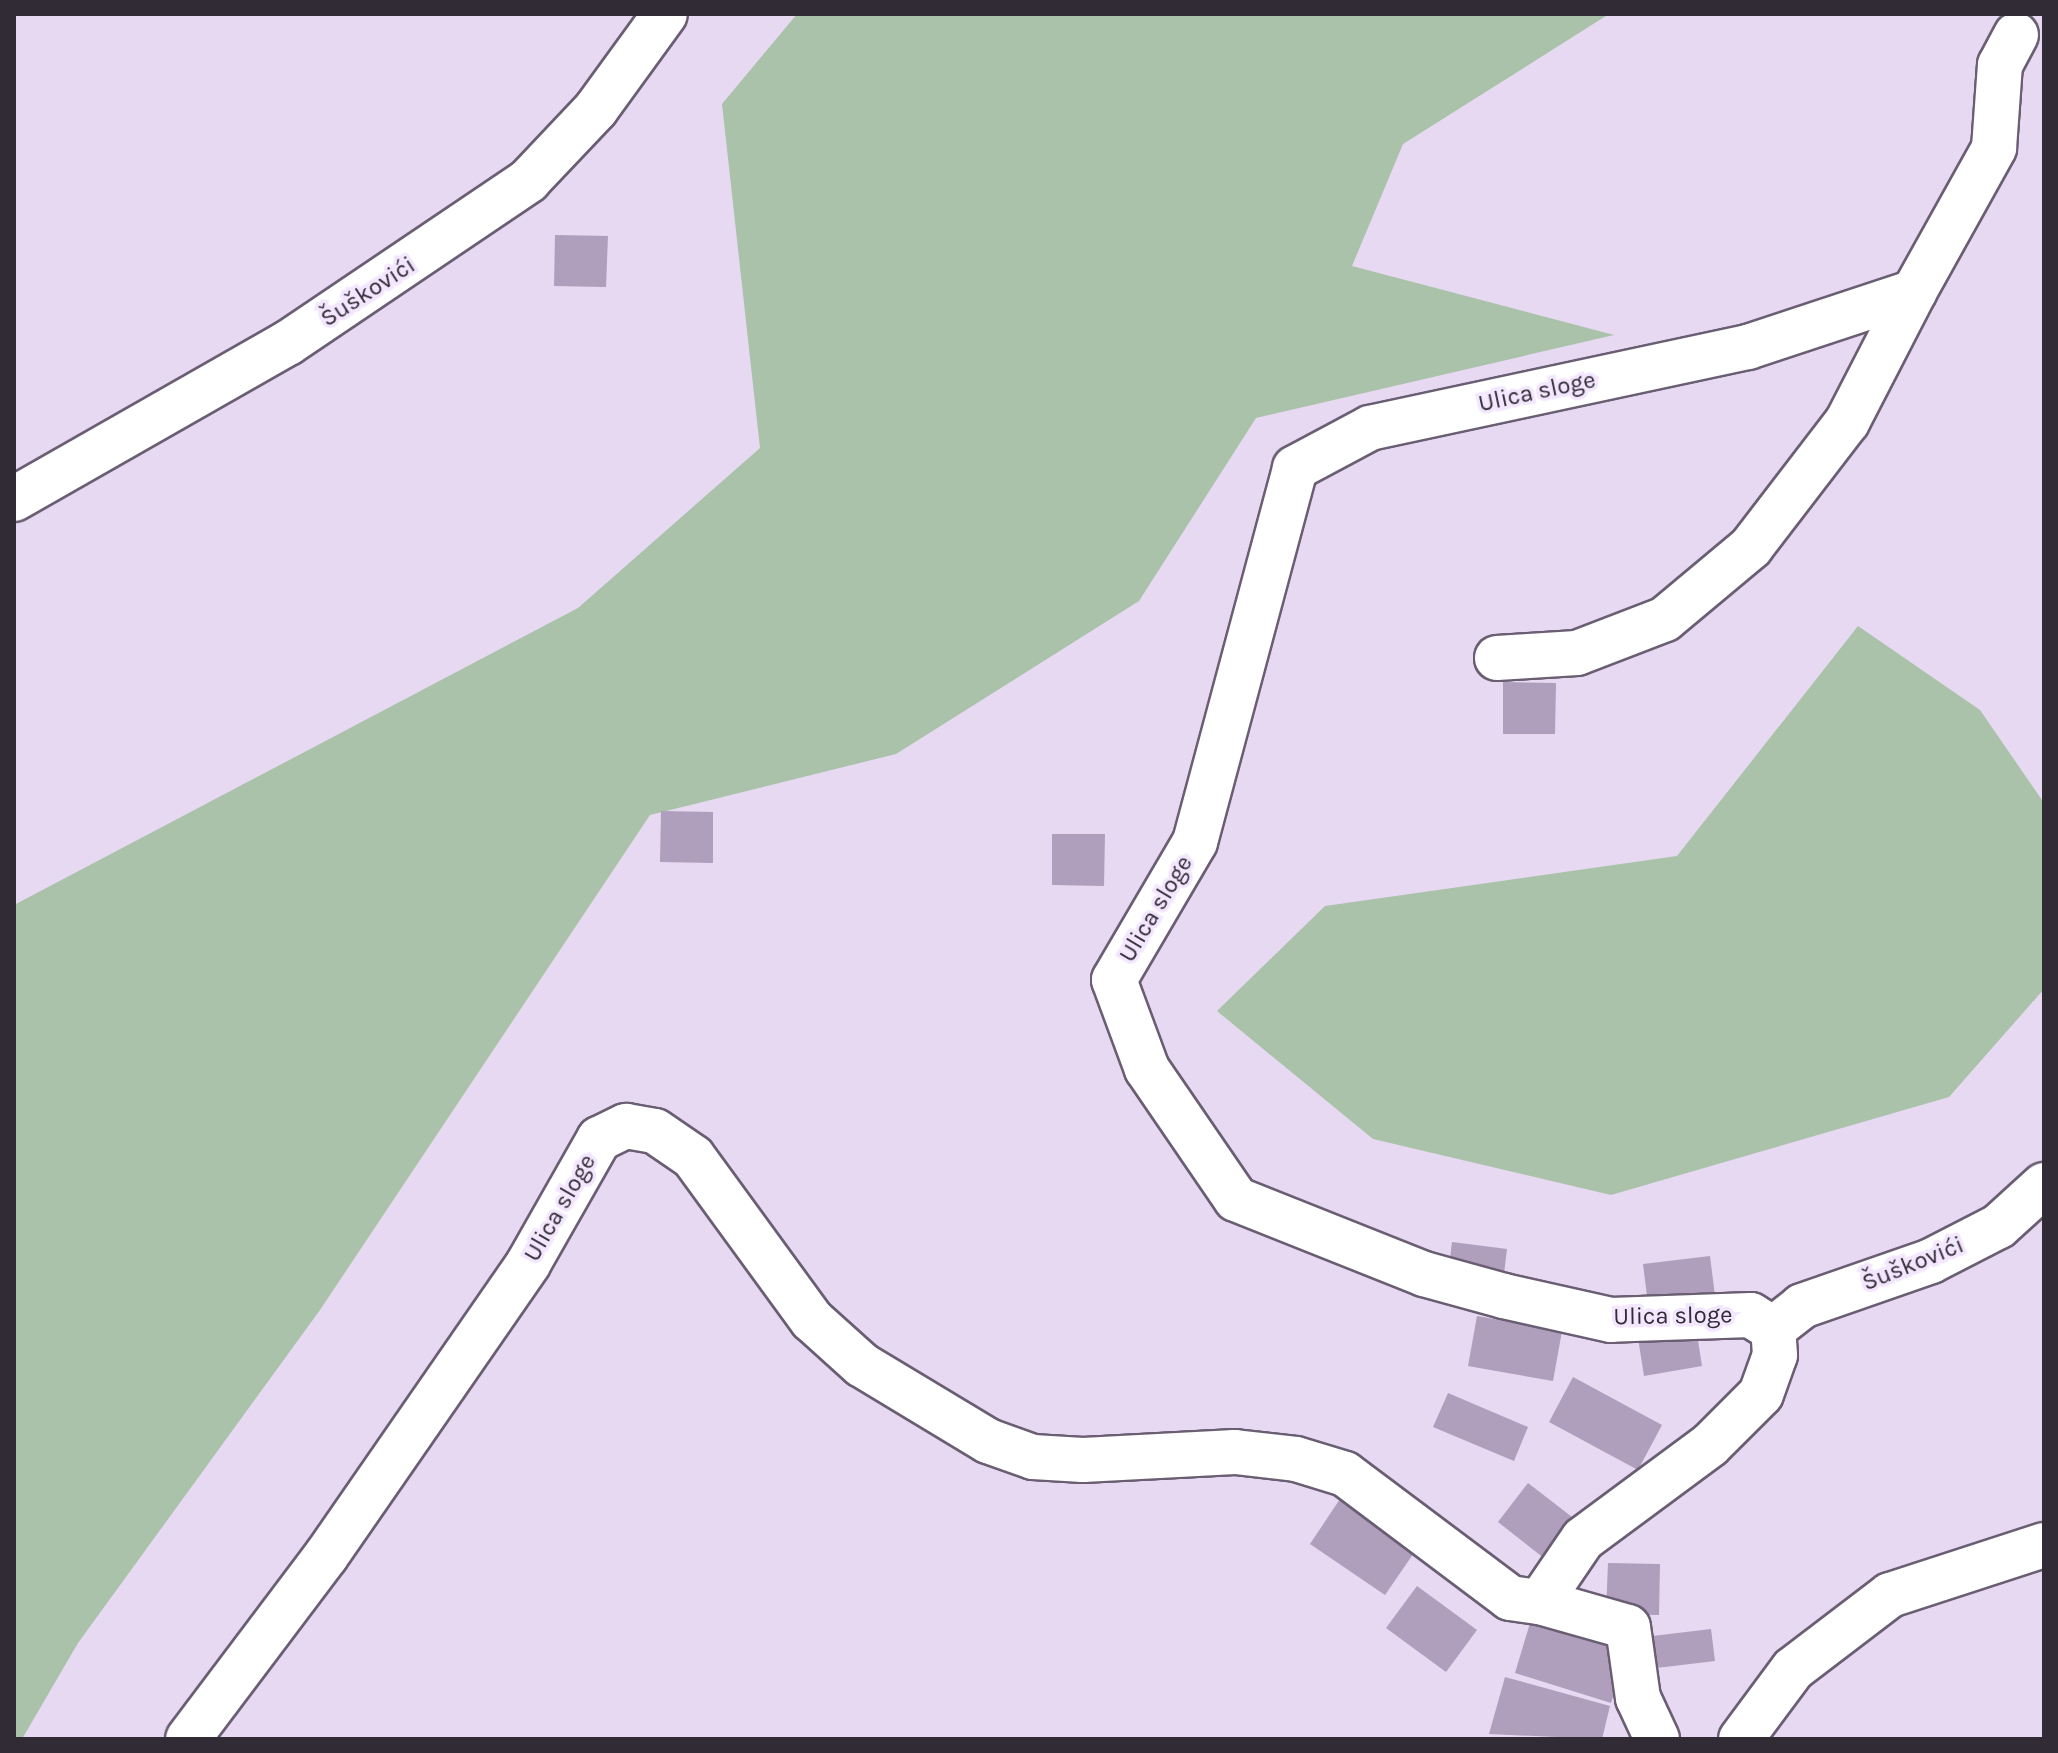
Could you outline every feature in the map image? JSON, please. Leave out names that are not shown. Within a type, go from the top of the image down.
[{"type":"street","name":"Šuškovići","points":[[14,499],[288,343],[528,181],[596,109],[665,14]]},
{"type":"street","points":[[1497,658],[1577,653],[1665,619],[1751,547],[1847,422],[1914,292],[1994,148],[2000,65],[2015,32]]},
{"type":"street","name":"Ulica sloge","points":[[1773,1329],[1751,1315],[1611,1320],[1504,1296],[1424,1274],[1236,1199],[1147,1069],[1114,980],[1195,842],[1295,468],[1370,428],[1748,347],[1914,292]]},
{"type":"street","name":"Ulica sloge","points":[[188,1739],[326,1556],[528,1264],[599,1139],[626,1126],[655,1131],[693,1157],[812,1320],[862,1365],[988,1441],[1033,1457],[1070,1460],[1235,1452],[1296,1459],[1345,1474],[1482,1581],[1510,1598],[1540,1602],[1628,1627],[1638,1698],[1657,1739]]},
{"type":"street","name":"Šuškovići","points":[[1773,1329],[1802,1306],[1931,1261],[1999,1226],[2044,1185]]},
{"type":"street","points":[[1540,1602],[1583,1539],[1710,1445],[1761,1394],[1775,1355],[1773,1329]]},
{"type":"street","points":[[1741,1739],[1793,1669],[1890,1595],[2044,1545]]},
{"type":"green space","points":[[797,14],[1609,14],[1403,144],[1352,266],[1614,335],[1256,418],[1139,601],[896,754],[650,815],[320,1310],[78,1643],[22,1739],[14,1739],[14,905],[578,608],[760,448],[722,104]]},
{"type":"green space","points":[[1858,626],[1980,710],[2044,803],[2044,989],[1949,1097],[1611,1195],[1373,1139],[1217,1011],[1325,906],[1677,856]]},
{"type":"building","points":[[555,235],[608,236],[606,287],[554,286]]},
{"type":"building","points":[[1503,682],[1556,683],[1555,734],[1503,734]]},
{"type":"building","points":[[661,811],[713,812],[713,863],[660,862]]},
{"type":"building","points":[[1052,834],[1105,834],[1104,886],[1052,885]]},
{"type":"building","points":[[1452,1242],[1507,1249],[1503,1282],[1448,1275]]},
{"type":"building","points":[[1710,1256],[1715,1296],[1648,1304],[1643,1264]]},
{"type":"building","points":[[1477,1316],[1562,1331],[1553,1381],[1468,1366]]},
{"type":"building","points":[[1696,1328],[1702,1366],[1644,1376],[1638,1338]]},
{"type":"building","points":[[1573,1377],[1662,1425],[1638,1470],[1549,1422]]},
{"type":"building","points":[[1448,1393],[1528,1427],[1514,1461],[1433,1427]]},
{"type":"building","points":[[1528,1483],[1585,1527],[1554,1566],[1498,1522]]},
{"type":"building","points":[[1342,1496],[1418,1547],[1385,1595],[1310,1544]]},
{"type":"building","points":[[1608,1563],[1660,1564],[1659,1615],[1606,1614]]},
{"type":"building","points":[[1417,1586],[1477,1630],[1446,1672],[1386,1628]]},
{"type":"building","points":[[1530,1623],[1627,1652],[1611,1703],[1515,1673]]},
{"type":"building","points":[[1711,1629],[1715,1661],[1648,1669],[1644,1637]]},
{"type":"building","points":[[1505,1677],[1610,1706],[1602,1739],[1489,1734]]}]
